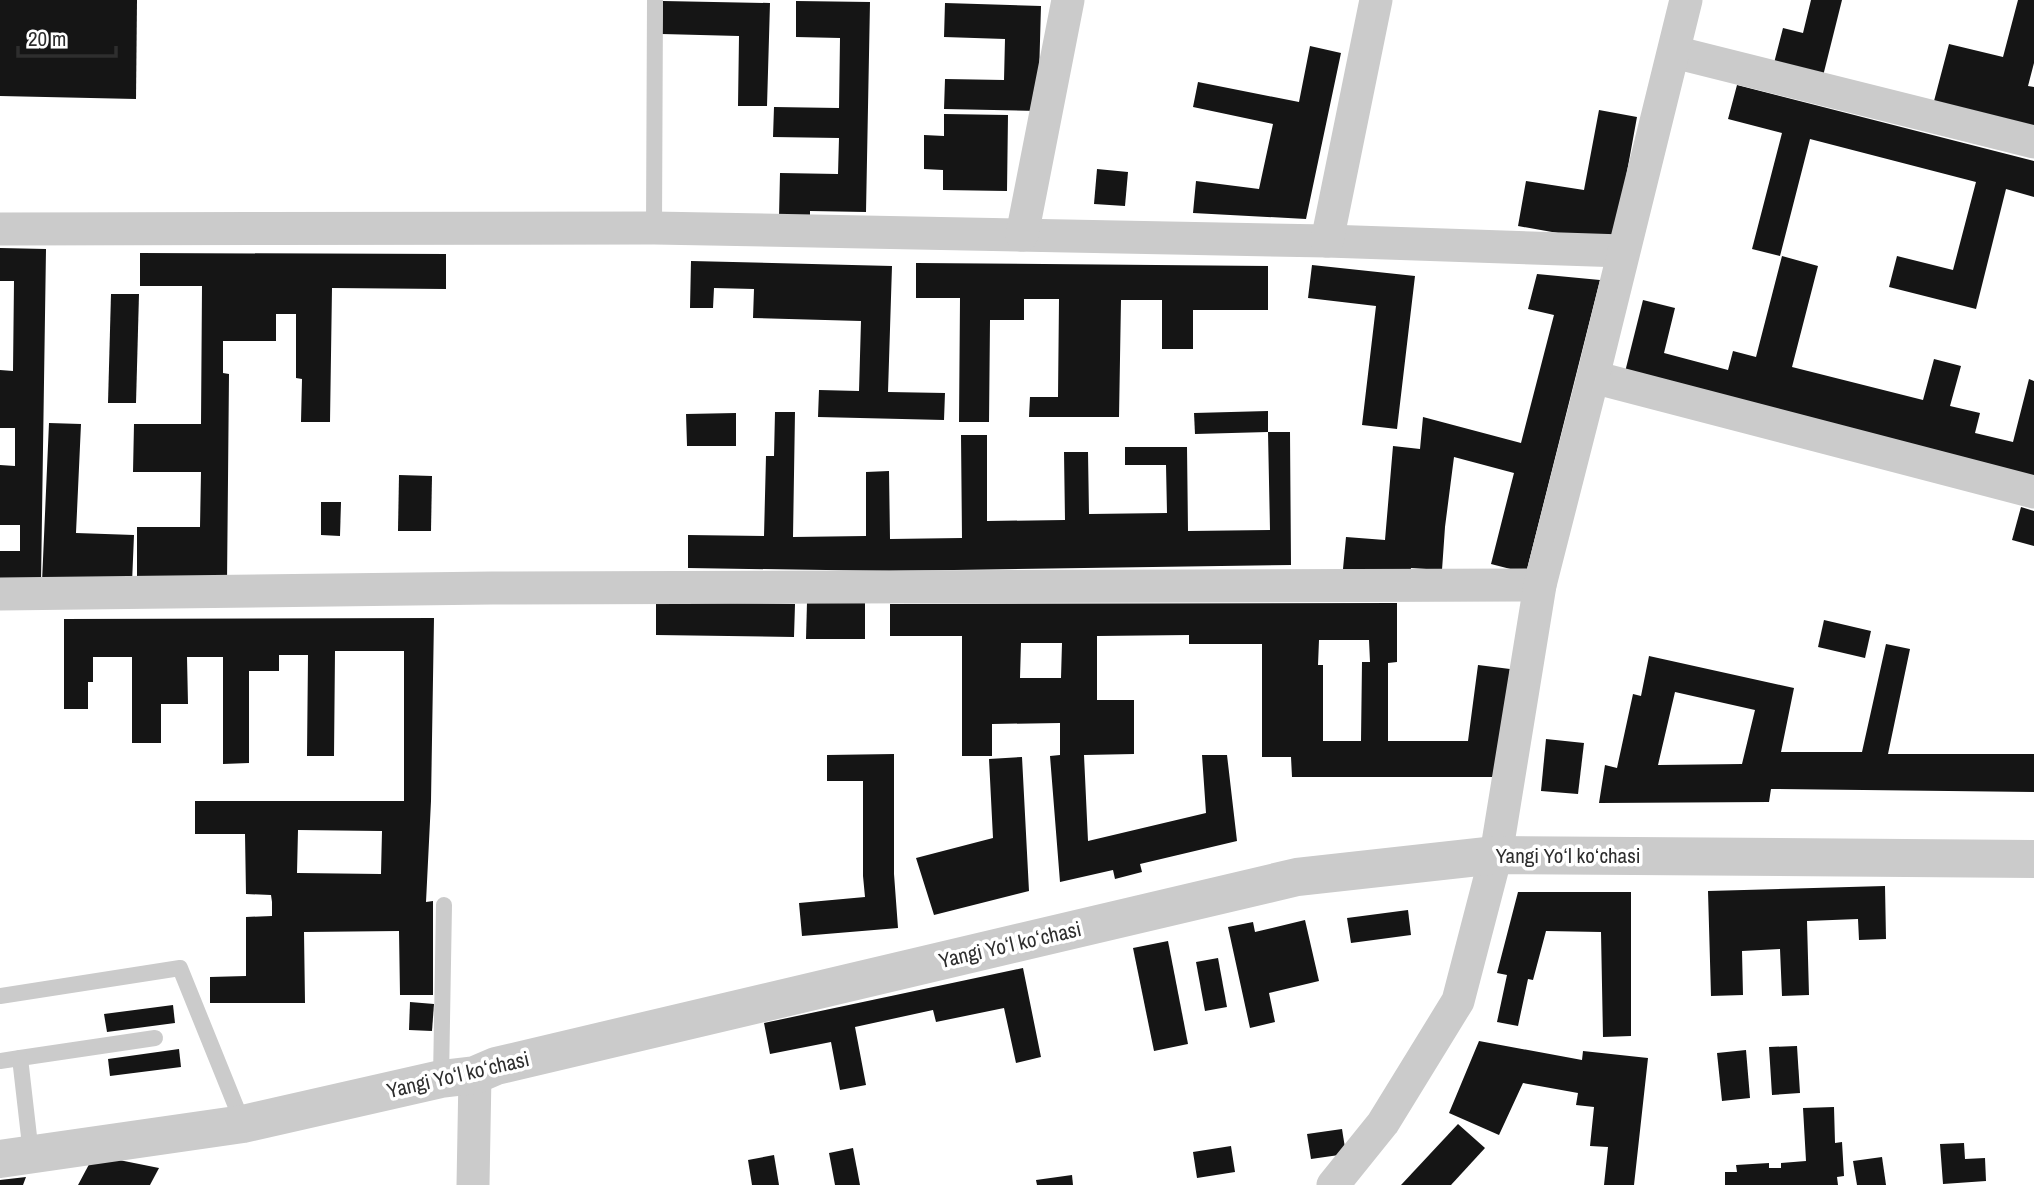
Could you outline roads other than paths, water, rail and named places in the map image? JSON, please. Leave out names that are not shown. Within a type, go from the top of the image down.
[{"type":"street","points":[[1022,235],[1068,0]]},
{"type":"street","points":[[1327,241],[1376,0]]},
{"type":"street","points":[[1333,1185],[1383,1123],[1458,1001],[1496,855],[1540,584],[1686,0]]},
{"type":"street","points":[[1674,52],[2034,142]]},
{"type":"street","points":[[0,229],[654,228],[1327,241],[1623,251]]},
{"type":"street","points":[[1593,377],[2034,492]]},
{"type":"street","points":[[0,594],[492,588],[1540,584]]},
{"type":"street","name":"Yangi Yoʻl koʻchasi","points":[[16,1156],[243,1124],[458,1077],[1297,877],[1496,855],[2034,859]]},
{"type":"street","points":[[458,1077],[473,1185]]},
{"type":"lane","points":[[654,228],[655,0]]},
{"type":"lane","points":[[444,905],[458,1077]]},
{"type":"lane","points":[[0,996],[180,968],[243,1124]]},
{"type":"lane","points":[[0,1061],[155,1038]]},
{"type":"lane","points":[[16,1156],[20,1058]]}]
